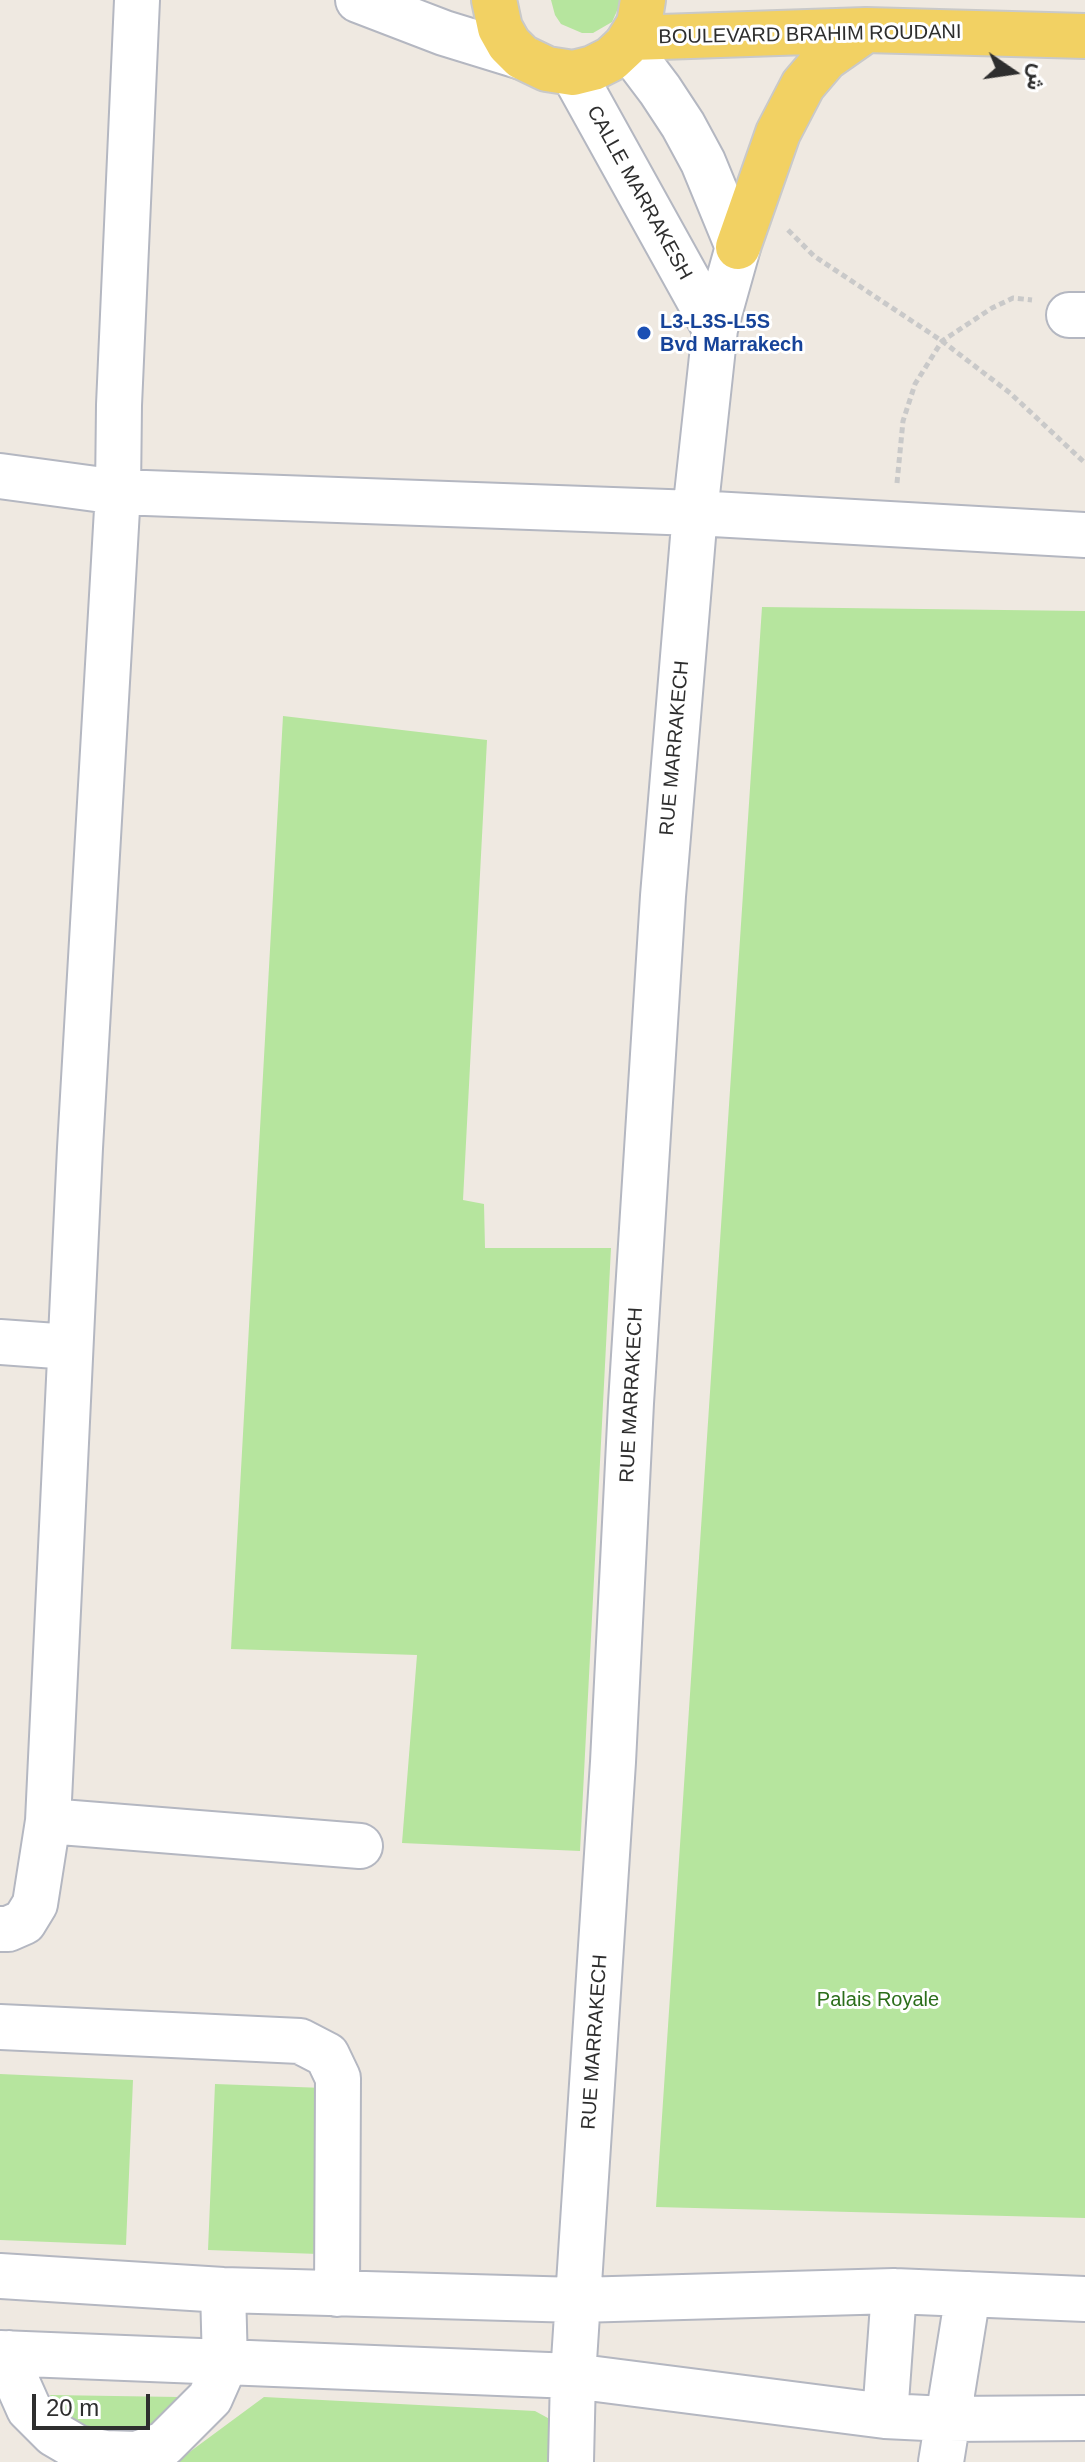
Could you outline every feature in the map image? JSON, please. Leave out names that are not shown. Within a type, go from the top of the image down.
[{"type":"main road","points":[[494,0],[500,28],[509,44],[522,57],[547,69],[573,73],[602,64],[633,28]]},
{"type":"main road","name":"BOULEVARD BRAHIM ROUDANI","points":[[633,28],[1085,36]]},
{"type":"main road","points":[[738,247],[778,133],[803,85],[826,58],[866,30]]},
{"type":"street","points":[[0,1929],[24,1922],[35,1904],[48,1821],[70,1347],[118,492],[137,0]]},
{"type":"street","points":[[358,0],[444,33],[522,57]]},
{"type":"street","points":[[633,28],[660,90],[703,162],[738,247],[715,329]]},
{"type":"street","name":"CALLE MARRAKESH","points":[[573,73],[715,329]]},
{"type":"street","name":"RUE MARRAKECH","points":[[571,2462],[573,2376],[663,896],[695,513],[715,329]]},
{"type":"street","points":[[0,476],[118,492],[695,513],[1085,535]]},
{"type":"street","points":[[0,1342],[70,1347]]},
{"type":"street","points":[[48,1821],[360,1846]]},
{"type":"street","points":[[0,2027],[300,2041],[327,2055],[338,2078],[337,2294]]},
{"type":"street","points":[[0,2276],[223,2290],[578,2300],[894,2291],[1085,2299]]},
{"type":"street","points":[[223,2290],[225,2364],[210,2398],[164,2444],[137,2454],[78,2448],[54,2434],[29,2409],[4,2353],[225,2364],[573,2376],[885,2416],[1085,2418]]},
{"type":"street","points":[[885,2416],[894,2291]]},
{"type":"street","points":[[941,2462],[968,2294]]},
{"type":"path","points":[[758,195],[781,224],[814,256],[942,341],[1010,393],[1085,463]]},
{"type":"path","points":[[897,525],[903,421],[915,384],[942,341],[1013,298],[1044,303],[1077,315]]},
{"type":"green space","points":[[551,0],[621,2],[612,22],[593,33],[582,33],[561,24]]},
{"type":"green space","name":"Palais Royale","points":[[762,607],[1085,611],[1085,2218],[656,2207]]},
{"type":"green space","points":[[283,716],[487,740],[463,1200],[484,1204],[485,1248],[611,1248],[580,1851],[402,1843],[417,1655],[231,1649]]},
{"type":"green space","points":[[0,2074],[133,2080],[126,2245],[0,2240]]},
{"type":"green space","points":[[215,2084],[324,2088],[318,2254],[208,2250]]},
{"type":"green space","points":[[50,2395],[179,2397],[165,2421],[148,2437],[101,2439],[59,2414]]},
{"type":"green space","points":[[264,2397],[535,2411],[557,2423],[555,2462],[176,2462]]},
{"type":"place","name":"L3-L3S-L5S Bvd Marrakech","points":[[644,333]]}]
